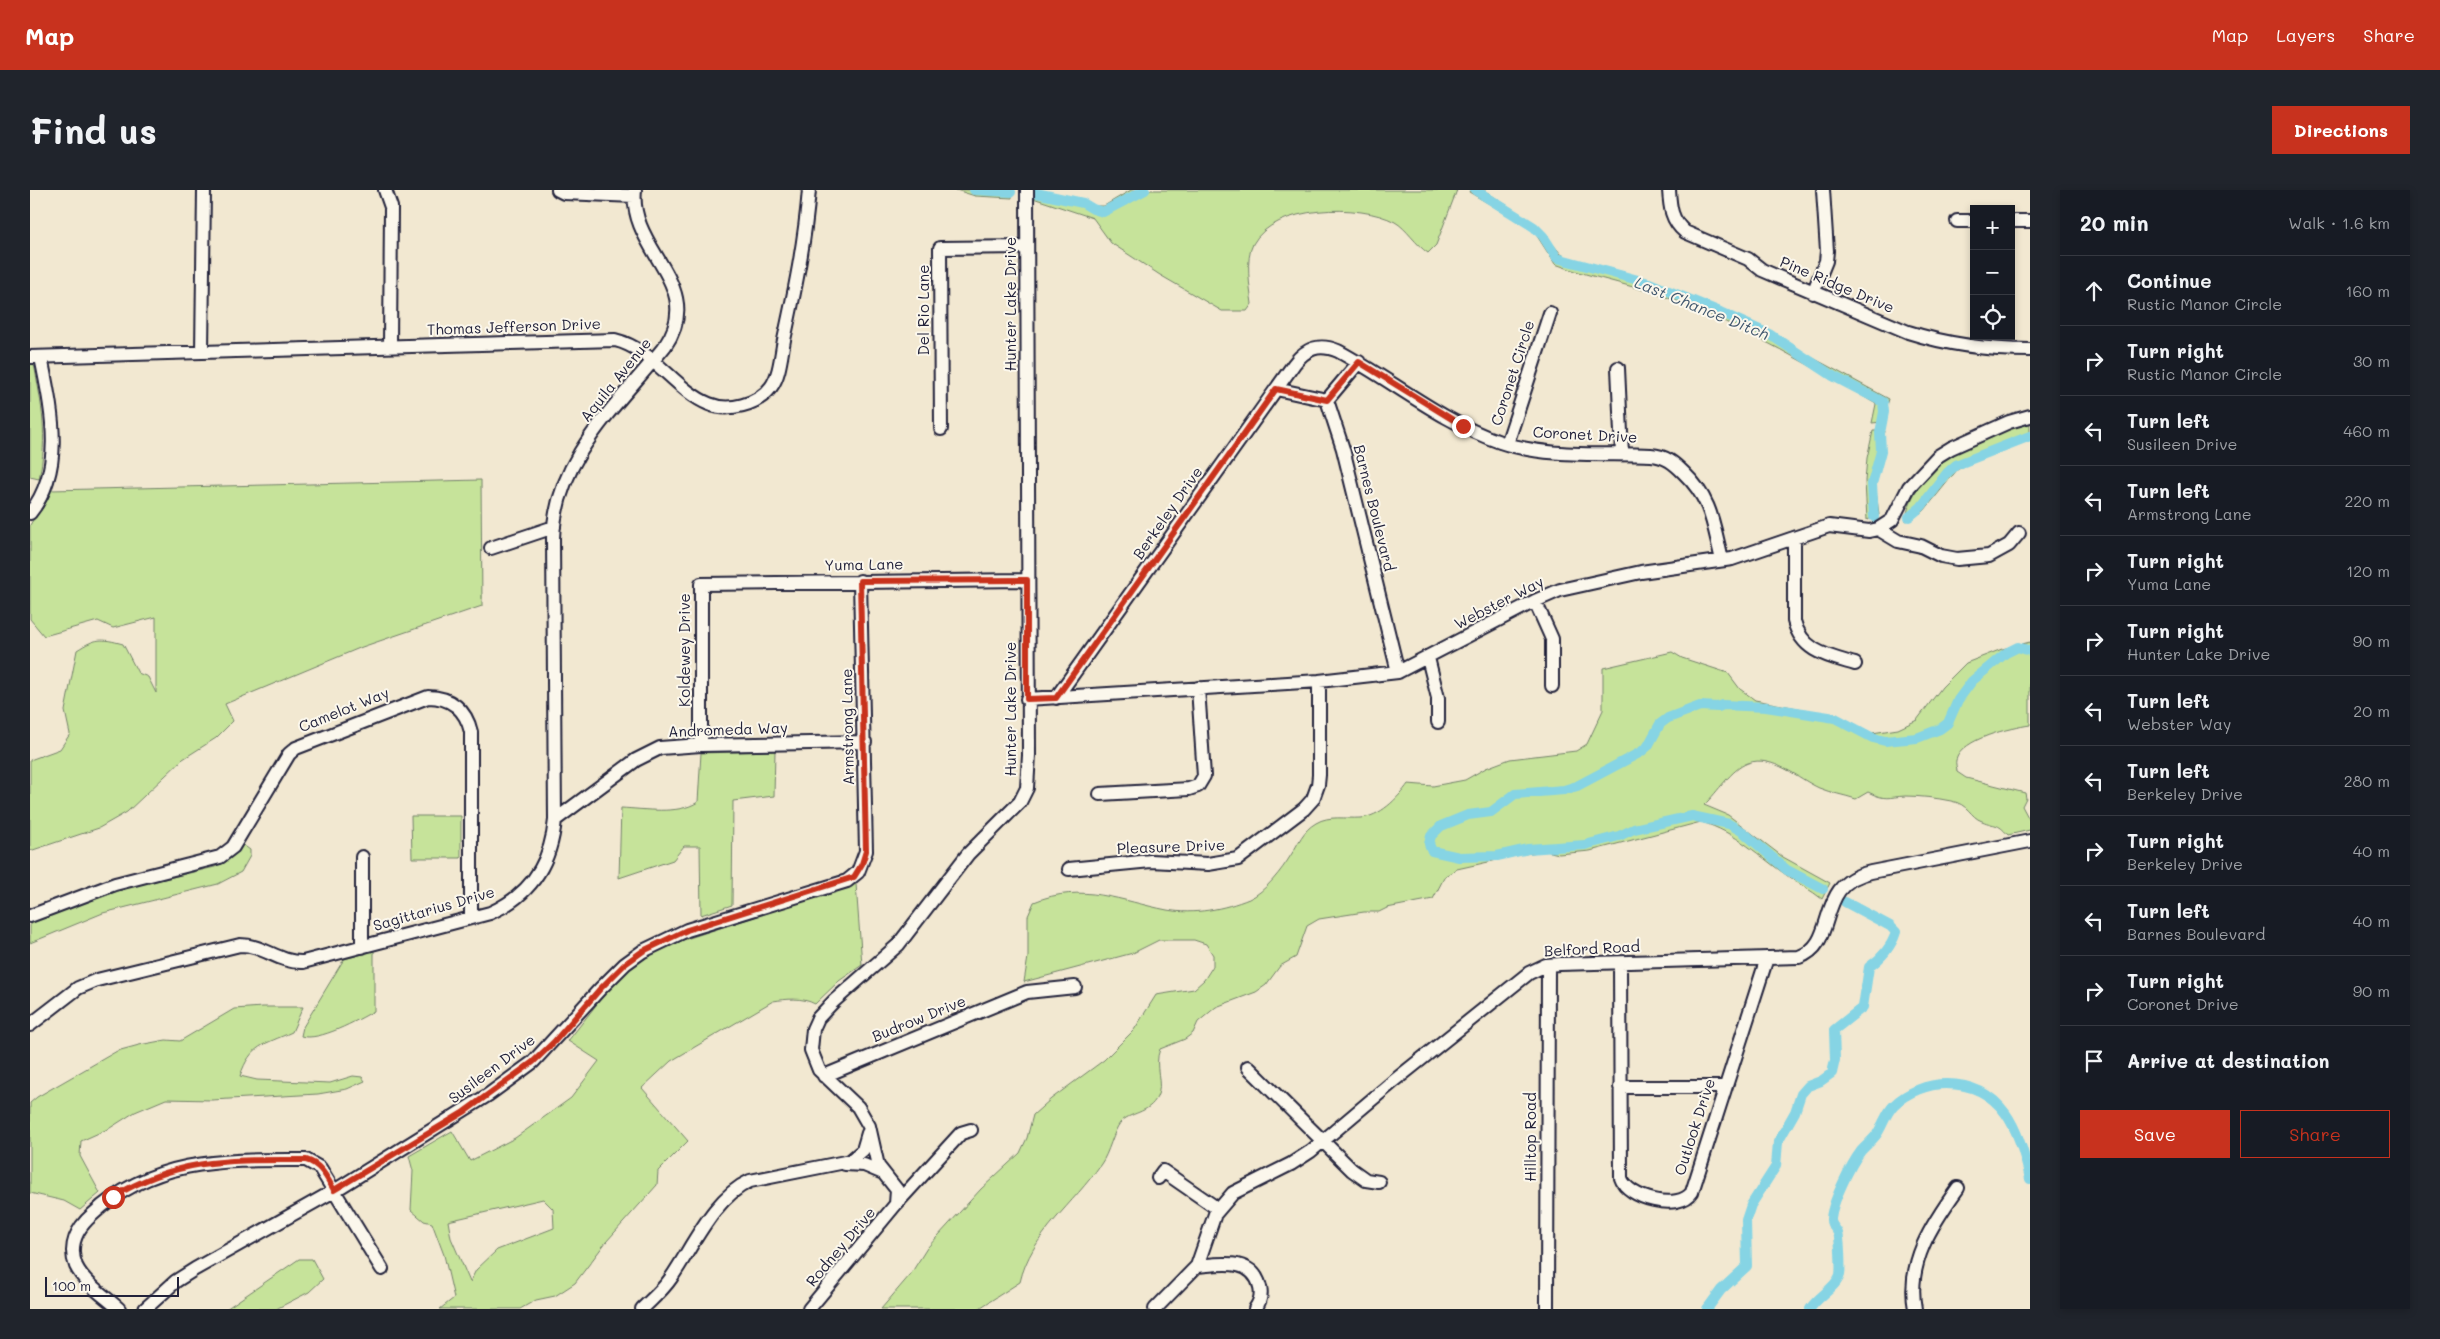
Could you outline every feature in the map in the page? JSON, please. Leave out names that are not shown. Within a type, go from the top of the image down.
[{"type":"street","points":[[202,352],[204,190]]},
{"type":"street","points":[[385,190],[392,207],[390,347]]},
{"type":"street","points":[[558,190],[564,192],[634,193]]},
{"type":"street","name":"Thomas Jefferson Drive","points":[[36,357],[615,340],[633,346],[700,399],[718,407],[749,403],[765,394],[776,378],[800,267],[808,190]]},
{"type":"street","name":"Hunter Lake Drive","points":[[896,1204],[897,1190],[878,1166],[869,1126],[858,1107],[824,1076],[814,1060],[811,1050],[813,1029],[818,1018],[898,945],[968,854],[1020,802],[1028,781],[1026,190]]},
{"type":"street","name":"Pine Ridge Drive","points":[[1669,190],[1674,220],[1685,232],[1748,259],[1762,270],[1931,340],[1981,349],[2030,350]]},
{"type":"street","points":[[1814,292],[1823,269],[1827,251],[1823,190]]},
{"type":"street","name":"Aquila Avenue","points":[[554,528],[561,490],[576,457],[653,362],[674,331],[678,306],[672,283],[638,223],[634,193]]},
{"type":"street","points":[[1958,221],[1970,221]]},
{"type":"street","points":[[2015,221],[2030,221]]},
{"type":"street","name":"Del Rio Lane","points":[[941,429],[940,248],[1027,247]]},
{"type":"street","name":"Coronet Circle","points":[[1507,444],[1550,313]]},
{"type":"street","name":"Coronet Drive","points":[[1276,389],[1299,357],[1311,348],[1330,348],[1359,362],[1463,426],[1507,444],[1548,452],[1651,455],[1668,458],[1697,485],[1708,505],[1722,560]]},
{"type":"street","points":[[30,513],[38,502],[52,455],[52,411],[36,357]]},
{"type":"street","points":[[1276,389],[1327,400],[1359,362]]},
{"type":"street","points":[[1618,368],[1622,454]]},
{"type":"street","name":"Berkeley Drive","points":[[1056,698],[1276,389]]},
{"type":"street","name":"Barnes Boulevard","points":[[1327,400],[1343,449],[1398,672]]},
{"type":"street","points":[[2019,533],[2009,545],[1989,556],[1957,559],[1941,556],[1921,546],[1898,542],[1878,529],[1892,520],[1909,487],[1938,456],[1951,448],[2009,422],[2030,416]]},
{"type":"street","name":"Webster Way","points":[[1027,699],[1319,681],[1398,672],[1560,590],[1641,572],[1722,560],[1829,526],[1869,531],[1878,529]]},
{"type":"street","points":[[491,548],[554,528]]},
{"type":"street","name":"Sagittarius Drive","points":[[30,1025],[78,988],[89,982],[240,945],[260,947],[278,958],[295,963],[471,918],[502,908],[515,900],[536,879],[550,852],[555,820],[554,528]]},
{"type":"street","points":[[1794,538],[1794,621],[1796,630],[1802,639],[1815,651],[1855,664]]},
{"type":"street","name":"Yuma Lane","points":[[701,584],[1027,580]]},
{"type":"street","name":"Armstrong Lane","points":[[858,872],[866,851],[860,581]]},
{"type":"street","name":"Koldewey Drive","points":[[701,584],[701,745]]},
{"type":"street","points":[[1535,601],[1552,639],[1552,686]]},
{"type":"street","points":[[1428,658],[1438,698],[1438,722]]},
{"type":"street","name":"Pleasure Drive","points":[[1069,869],[1151,861],[1221,864],[1238,860],[1255,848],[1313,800],[1319,775],[1319,681]]},
{"type":"street","points":[[1100,794],[1189,789],[1198,786],[1204,776],[1198,688]]},
{"type":"street","name":"Camelot Way","points":[[30,916],[115,884],[220,857],[233,846],[289,754],[296,748],[428,696],[445,699],[460,708],[472,732],[471,918]]},
{"type":"street","name":"Andromeda Way","points":[[555,820],[647,754],[673,746],[865,742]]},
{"type":"street","name":"Belford Road","points":[[1155,1309],[1197,1266],[1218,1209],[1233,1193],[1292,1164],[1323,1141],[1520,980],[1538,968],[1548,965],[1799,957],[1815,947],[1837,892],[1845,882],[1856,876],[2030,841]]},
{"type":"street","points":[[362,857],[362,947]]},
{"type":"street","name":"Susileen Drive","points":[[145,1309],[176,1281],[195,1269],[334,1190],[464,1112],[533,1062],[554,1042],[600,989],[625,964],[643,951],[665,939],[695,928],[847,881],[858,872]]},
{"type":"street","name":"Outlook Drive","points":[[1620,963],[1620,1171],[1622,1183],[1633,1193],[1674,1203],[1685,1200],[1692,1192],[1767,958]]},
{"type":"street","name":"Hilltop Road","points":[[1547,1309],[1548,965]]},
{"type":"street","name":"Budrow Drive","points":[[824,1076],[1027,992],[1075,986]]},
{"type":"street","points":[[1248,1067],[1360,1176],[1371,1182],[1379,1182]]},
{"type":"street","points":[[1620,1087],[1725,1087]]},
{"type":"street","points":[[642,1309],[670,1280],[719,1204],[739,1186],[750,1181],[850,1161],[864,1150],[869,1126]]},
{"type":"street","name":"Rodney Drive","points":[[809,1309],[896,1204],[961,1133],[971,1130]]},
{"type":"street","points":[[118,1309],[82,1275],[77,1267],[73,1249],[78,1230],[106,1202],[132,1186],[170,1170],[213,1161],[306,1160],[320,1168],[382,1269]]},
{"type":"street","points":[[835,1165],[855,1163],[872,1167],[883,1173]]},
{"type":"street","points":[[1158,1178],[1163,1171],[1218,1209]]},
{"type":"street","points":[[1915,1309],[1915,1276],[1925,1237],[1958,1188]]},
{"type":"street","points":[[1197,1266],[1234,1264],[1249,1269],[1259,1282],[1261,1290],[1261,1298],[1255,1309]]},
{"type":"green space","points":[[956,190],[1012,190],[1012,198],[975,196]]},
{"type":"green space","points":[[1034,190],[1093,206],[1104,206],[1131,190],[1457,190],[1436,245],[1428,253],[1399,225],[1380,216],[1340,210],[1319,211],[1279,221],[1264,231],[1253,244],[1251,250],[1249,274],[1252,304],[1247,311],[1222,311],[1160,275],[1111,243],[1093,218],[1033,198]]},
{"type":"green space","points":[[1470,190],[1484,190],[1538,226],[1561,254],[1570,259],[1607,268],[1699,301],[1765,332],[1889,399],[1882,422],[1872,423],[1876,404],[1780,349],[1730,324],[1664,296],[1555,264],[1537,236],[1528,227],[1469,192]]},
{"type":"green space","points":[[30,361],[34,364],[43,421],[43,449],[39,479],[30,477]]},
{"type":"green space","points":[[2030,423],[2030,437],[1975,460],[1957,470],[1924,511],[1906,521],[1910,502],[1915,493],[1942,460],[1978,441]]},
{"type":"green space","points":[[1873,431],[1885,431],[1875,482],[1879,515],[1867,520],[1865,481],[1867,458]]},
{"type":"green space","points":[[481,480],[482,606],[362,647],[225,704],[233,721],[216,738],[183,759],[127,812],[99,828],[30,851],[30,760],[60,749],[70,734],[65,711],[77,650],[99,640],[123,644],[138,673],[148,677],[156,693],[156,617],[113,628],[98,621],[44,636],[30,619],[30,525],[51,490]]},
{"type":"green space","points":[[2030,642],[2030,725],[1988,735],[1977,740],[1960,752],[1956,763],[1957,772],[1966,778],[2025,793],[2026,798],[2022,806],[2030,821],[2030,830],[2008,835],[1999,826],[1978,819],[1962,805],[1946,800],[1910,796],[1887,798],[1868,792],[1856,799],[1819,788],[1776,765],[1757,761],[1748,763],[1736,770],[1704,805],[1728,815],[1783,857],[1830,883],[1822,899],[1737,839],[1714,826],[1701,822],[1590,851],[1559,854],[1546,851],[1457,869],[1445,876],[1433,899],[1387,908],[1379,912],[1364,912],[1319,919],[1307,926],[1296,957],[1280,966],[1266,985],[1256,992],[1216,1007],[1198,1022],[1193,1033],[1185,1039],[1160,1049],[1158,1055],[1159,1092],[1157,1097],[1149,1107],[1124,1119],[1120,1123],[1101,1164],[1043,1234],[1026,1265],[1020,1282],[978,1309],[881,1309],[910,1275],[927,1248],[981,1189],[1020,1153],[1027,1138],[1033,1115],[1051,1099],[1104,1060],[1134,1030],[1156,995],[1194,989],[1204,980],[1213,966],[1213,955],[1206,944],[1194,940],[1159,940],[1133,953],[1024,982],[1028,957],[1028,916],[1034,902],[1052,896],[1085,893],[1117,898],[1167,910],[1188,912],[1229,906],[1249,899],[1273,880],[1304,833],[1316,823],[1332,818],[1360,818],[1375,814],[1394,801],[1408,784],[1433,786],[1465,780],[1486,768],[1510,759],[1576,751],[1587,744],[1603,710],[1603,668],[1672,652],[1682,658],[1728,673],[1740,689],[1755,700],[1835,715],[1872,733],[1898,729],[1917,720],[1942,687],[1966,663],[2002,649]]},
{"type":"green space","points":[[775,751],[774,796],[733,801],[732,905],[701,915],[700,846],[684,846],[673,860],[619,878],[621,808],[671,810],[681,809],[698,802],[701,753]]},
{"type":"green space","points":[[411,816],[461,816],[461,858],[412,858]]},
{"type":"green space","points":[[242,844],[250,850],[250,856],[241,872],[218,884],[103,913],[30,943],[30,922],[130,887],[215,867],[230,858]]},
{"type":"green space","points":[[856,884],[862,965],[839,981],[815,1004],[800,999],[773,1001],[671,1061],[642,1088],[688,1141],[658,1171],[657,1185],[606,1242],[575,1283],[555,1296],[536,1300],[520,1309],[440,1309],[454,1298],[444,1255],[432,1223],[424,1221],[411,1210],[413,1171],[409,1156],[452,1131],[470,1161],[515,1138],[571,1098],[599,1061],[568,1041],[607,991],[627,970],[652,954],[683,940]],"holes":[[[543,1199],[553,1209],[554,1228],[497,1250],[476,1270],[470,1282],[451,1238],[448,1221]]]},
{"type":"green space","points":[[374,951],[374,1011],[328,1033],[309,1037],[301,1036],[303,1027],[344,959]]},
{"type":"green space","points":[[303,1007],[292,1032],[266,1043],[254,1051],[244,1065],[240,1076],[257,1080],[330,1083],[353,1076],[362,1077],[365,1081],[347,1089],[318,1094],[212,1100],[166,1099],[135,1112],[110,1128],[81,1141],[80,1156],[100,1193],[80,1210],[64,1201],[30,1193],[30,1103],[37,1097],[117,1051],[166,1040],[180,1041],[234,1009]]},
{"type":"green space","points":[[299,1259],[312,1259],[323,1279],[309,1292],[276,1309],[226,1309]]},
{"type":"waterway","name":"Last Chance Ditch","points":[[974,190],[1011,192]]},
{"type":"waterway","name":"Last Chance Ditch","points":[[1036,193],[1083,203],[1103,212],[1145,190]]},
{"type":"waterway","name":"Last Chance Ditch","points":[[1475,190],[1534,227],[1543,236],[1557,258],[1649,283],[1720,312],[1769,334],[1833,376],[1883,402],[1884,412],[1880,433],[1881,451],[1872,484],[1874,517]]},
{"type":"waterway","name":"Last Chance Ditch","points":[[1909,517],[1921,507],[1947,473],[1956,465],[2030,436]]},
{"type":"waterway","name":"Last Chance Ditch","points":[[1823,889],[1787,870],[1743,832],[1729,824],[1692,816],[1634,829],[1619,836],[1585,845],[1528,849],[1497,856],[1459,857],[1432,851],[1429,844],[1431,836],[1441,826],[1468,815],[1491,812],[1515,794],[1564,790],[1577,786],[1641,752],[1648,746],[1660,724],[1668,718],[1700,706],[1766,707],[1835,718],[1873,738],[1885,741],[1917,738],[1940,729],[1948,723],[1958,700],[1972,681],[2006,653],[2018,647],[2030,651]]},
{"type":"waterway","name":"Last Chance Ditch","points":[[1707,1309],[1721,1290],[1747,1266],[1746,1220],[1751,1205],[1776,1166],[1778,1142],[1795,1112],[1801,1094],[1808,1086],[1821,1081],[1832,1073],[1835,1060],[1834,1030],[1863,1007],[1869,967],[1885,952],[1896,932],[1890,926],[1845,902]]},
{"type":"waterway","name":"Last Chance Ditch","points":[[1810,1309],[1835,1284],[1840,1275],[1839,1236],[1831,1220],[1834,1204],[1842,1184],[1861,1151],[1877,1134],[1891,1108],[1905,1096],[1939,1084],[1966,1086],[1982,1092],[1995,1101],[2006,1114],[2014,1128],[2021,1144],[2030,1179]]},
{"type":"route","points":[[113,1197],[150,1177],[170,1170],[213,1161],[236,1160],[306,1160],[313,1162],[320,1168],[334,1190],[464,1112],[533,1062],[554,1042],[600,989],[625,964],[643,951],[687,930],[847,881],[854,877],[862,864],[866,851],[860,581],[1027,580],[1027,699],[1056,698],[1111,624],[1276,389],[1327,400],[1359,362],[1463,426]]}]
